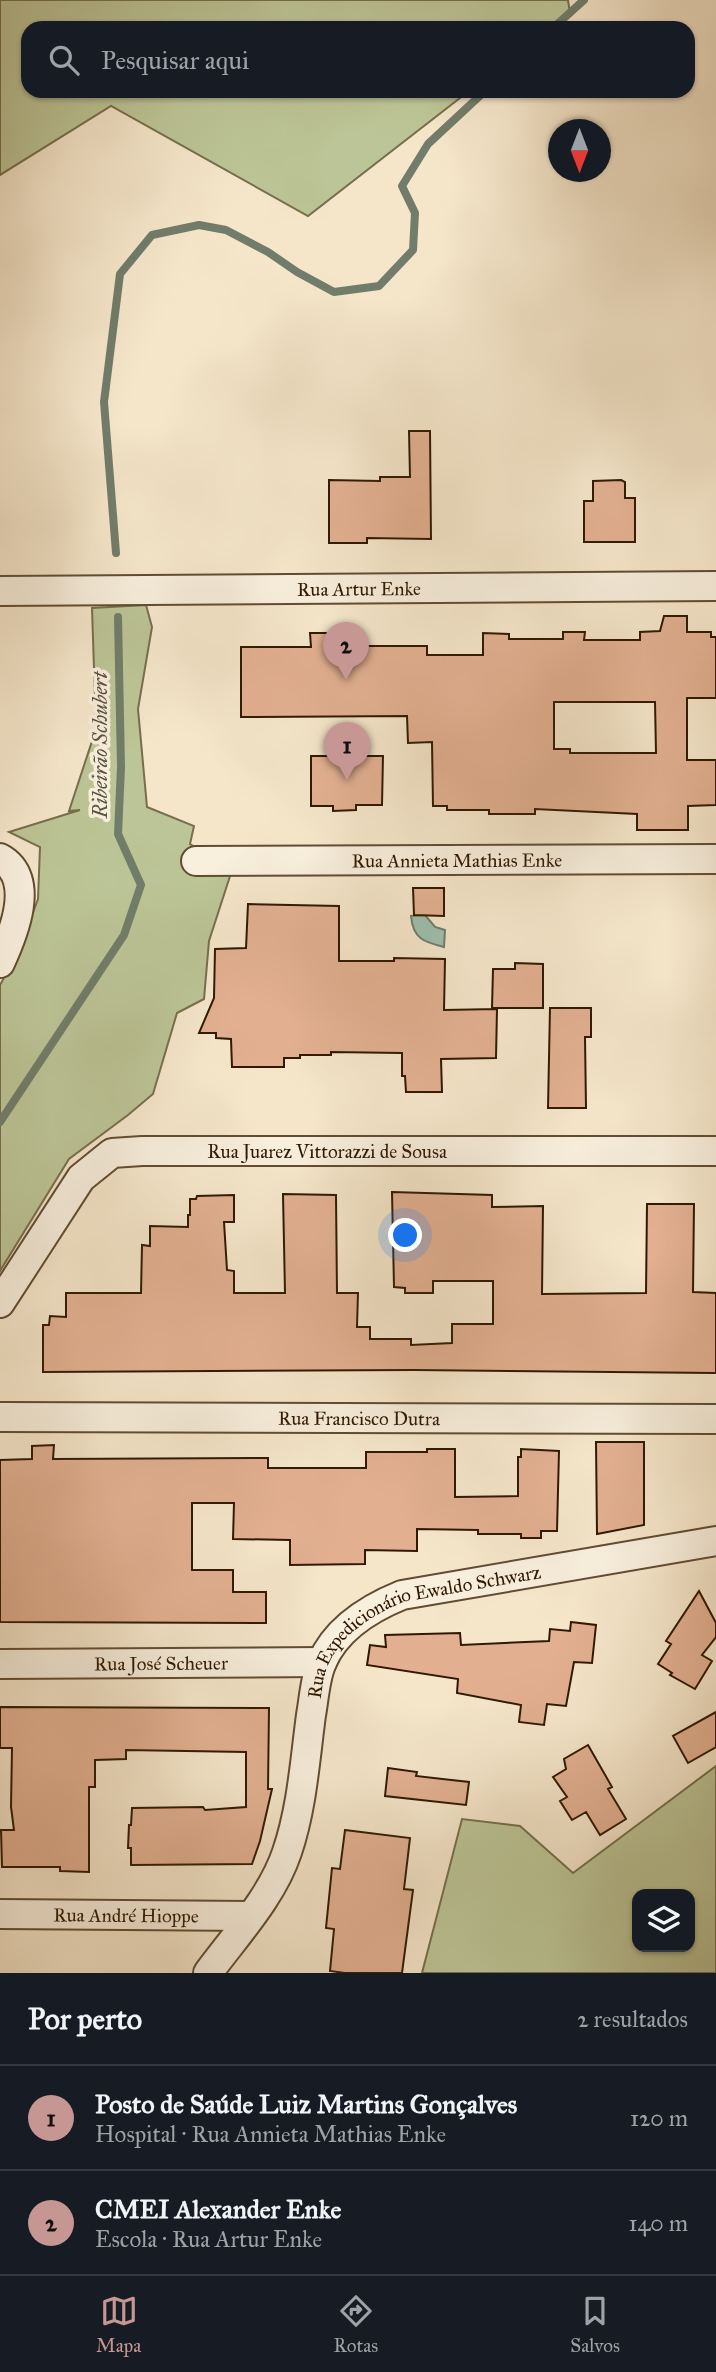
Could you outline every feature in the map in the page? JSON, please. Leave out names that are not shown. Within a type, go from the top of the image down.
[{"type":"street","name":"Rua Artur Enke","points":[[0,591],[716,586]]},
{"type":"street","name":"Rua Annieta Mathias Enke","points":[[196,861],[716,859]]},
{"type":"street","points":[[0,963],[14,931],[19,902],[18,885],[5,862]]},
{"type":"street","name":"Rua Juarez Vittorazzi de Sousa","points":[[4,1296],[81,1178],[112,1153],[716,1151]]},
{"type":"street","name":"Rua Francisco Dutra","points":[[0,1416],[716,1419]]},
{"type":"street","name":"Rua Expedicionário Ewaldo Schwarz","points":[[208,1973],[275,1881],[295,1827],[321,1662],[344,1630],[375,1606],[402,1595],[716,1541]]},
{"type":"street","name":"Rua José Scheuer","points":[[0,1664],[321,1662]]},
{"type":"street","name":"Rua André Hioppe","points":[[0,1914],[250,1916]]},
{"type":"shaded area","points":[[0,0],[568,0],[570,13],[559,21],[21,21],[21,98],[460,98],[308,216],[111,106],[0,175]]},
{"type":"shaded area","points":[[146,605],[152,627],[138,709],[147,807],[194,826],[190,844],[232,870],[209,941],[204,999],[177,1013],[153,1094],[69,1159],[0,1271],[0,985],[18,952],[38,899],[40,847],[9,832],[80,810],[69,811],[96,729],[92,608]]},
{"type":"shaded area","points":[[425,915],[435,927],[445,930],[444,947],[425,941],[414,930],[411,916]]},
{"type":"shaded area","points":[[716,1766],[716,1973],[422,1973],[462,1819],[520,1826],[573,1873]]},
{"type":"building","points":[[409,431],[430,431],[431,539],[367,538],[367,543],[329,543],[329,480],[380,481],[380,477],[410,477]]},
{"type":"building","points":[[593,481],[625,482],[625,498],[635,498],[635,542],[584,542],[584,501],[593,501]]},
{"type":"building","points":[[664,616],[687,616],[687,632],[711,632],[711,637],[716,637],[716,698],[687,698],[687,760],[716,760],[716,805],[688,806],[688,830],[637,830],[637,814],[535,809],[535,814],[489,814],[489,810],[447,810],[447,806],[433,806],[432,742],[408,743],[407,716],[241,717],[241,647],[311,647],[310,633],[350,633],[350,646],[427,646],[427,655],[483,655],[483,633],[509,634],[509,639],[563,639],[563,632],[585,632],[584,640],[640,640],[640,632],[660,631]],"holes":[[[554,702],[655,702],[656,753],[570,753],[570,749],[554,749]]]},
{"type":"building","points":[[311,756],[383,756],[382,805],[356,805],[356,810],[333,811],[333,806],[311,806]]},
{"type":"building","points":[[413,888],[444,888],[444,916],[414,915]]},
{"type":"building","points":[[248,904],[339,906],[339,961],[445,959],[444,1010],[497,1009],[496,1058],[441,1059],[442,1092],[406,1092],[405,1076],[402,1076],[402,1053],[331,1052],[331,1055],[284,1058],[284,1067],[232,1067],[231,1039],[216,1038],[216,1033],[199,1033],[214,998],[215,949],[246,948]]},
{"type":"building","points":[[515,963],[543,964],[543,1008],[492,1008],[493,969],[515,969]]},
{"type":"building","points":[[550,1008],[591,1008],[591,1037],[585,1037],[586,1108],[548,1108]]},
{"type":"building","points":[[392,1192],[492,1195],[492,1207],[543,1206],[542,1294],[646,1293],[647,1204],[694,1204],[693,1292],[716,1293],[716,1373],[414,1370],[43,1372],[43,1325],[49,1325],[50,1316],[66,1317],[66,1293],[141,1293],[142,1245],[150,1246],[150,1226],[188,1227],[190,1199],[196,1199],[197,1196],[234,1195],[234,1222],[224,1222],[227,1270],[234,1271],[234,1293],[285,1293],[283,1194],[336,1195],[337,1293],[358,1293],[357,1327],[370,1327],[370,1339],[411,1339],[411,1345],[452,1343],[452,1324],[493,1324],[493,1281],[433,1281],[433,1293],[405,1293],[405,1288],[394,1287]]},
{"type":"building","points":[[596,1442],[644,1442],[644,1525],[597,1534]]},
{"type":"building","points":[[54,1445],[53,1459],[268,1458],[268,1468],[366,1468],[366,1452],[455,1449],[455,1497],[518,1496],[518,1457],[521,1457],[521,1449],[559,1451],[557,1531],[541,1531],[541,1538],[521,1538],[521,1534],[478,1534],[478,1530],[417,1529],[417,1551],[365,1550],[365,1564],[290,1565],[290,1540],[233,1539],[234,1503],[192,1503],[192,1570],[233,1570],[233,1592],[266,1592],[266,1623],[0,1622],[0,1460],[32,1459],[32,1446]]},
{"type":"building","points":[[699,1591],[716,1623],[716,1637],[702,1655],[712,1661],[695,1689],[670,1675],[672,1673],[658,1664],[671,1644],[666,1641]]},
{"type":"building","points":[[571,1622],[596,1625],[592,1663],[574,1662],[566,1706],[547,1704],[544,1725],[519,1722],[521,1705],[457,1693],[458,1679],[367,1665],[370,1645],[386,1647],[385,1635],[460,1633],[461,1645],[549,1641],[550,1629],[570,1631]]},
{"type":"building","points":[[0,1707],[269,1708],[268,1789],[272,1789],[252,1864],[131,1865],[131,1848],[128,1848],[132,1808],[203,1807],[205,1810],[246,1807],[246,1752],[126,1750],[126,1759],[95,1760],[95,1787],[89,1787],[89,1872],[60,1871],[60,1867],[2,1867],[1,1830],[14,1830],[11,1807],[12,1748],[0,1748]]},
{"type":"building","points":[[716,1712],[716,1747],[688,1763],[673,1736]]},
{"type":"building","points":[[588,1745],[612,1787],[608,1789],[626,1819],[600,1835],[586,1812],[572,1820],[560,1801],[567,1797],[553,1777],[566,1769],[564,1759]]},
{"type":"building","points":[[388,1768],[417,1772],[416,1776],[469,1782],[466,1805],[385,1796]]},
{"type":"building","points":[[345,1830],[410,1838],[404,1889],[413,1890],[402,1973],[330,1971],[334,1929],[326,1928],[332,1868],[340,1869]]},
{"type":"waterway","name":"Ribeirão Schubert","points":[[561,21],[584,0]]},
{"type":"waterway","name":"Ribeirão Schubert","points":[[116,553],[104,402],[120,274],[152,235],[199,225],[226,230],[334,292],[379,286],[413,250],[415,213],[402,186],[428,144],[477,98]]},
{"type":"waterway","name":"Ribeirão Schubert","points":[[0,1122],[124,935],[141,885],[118,834],[121,767],[118,617]]},
{"type":"place","name":"CMEI Alexander Enke","points":[[346,680]]},
{"type":"place","name":"Posto de Saúde Luiz Martins Gonçalves","points":[[347,780]]}]
